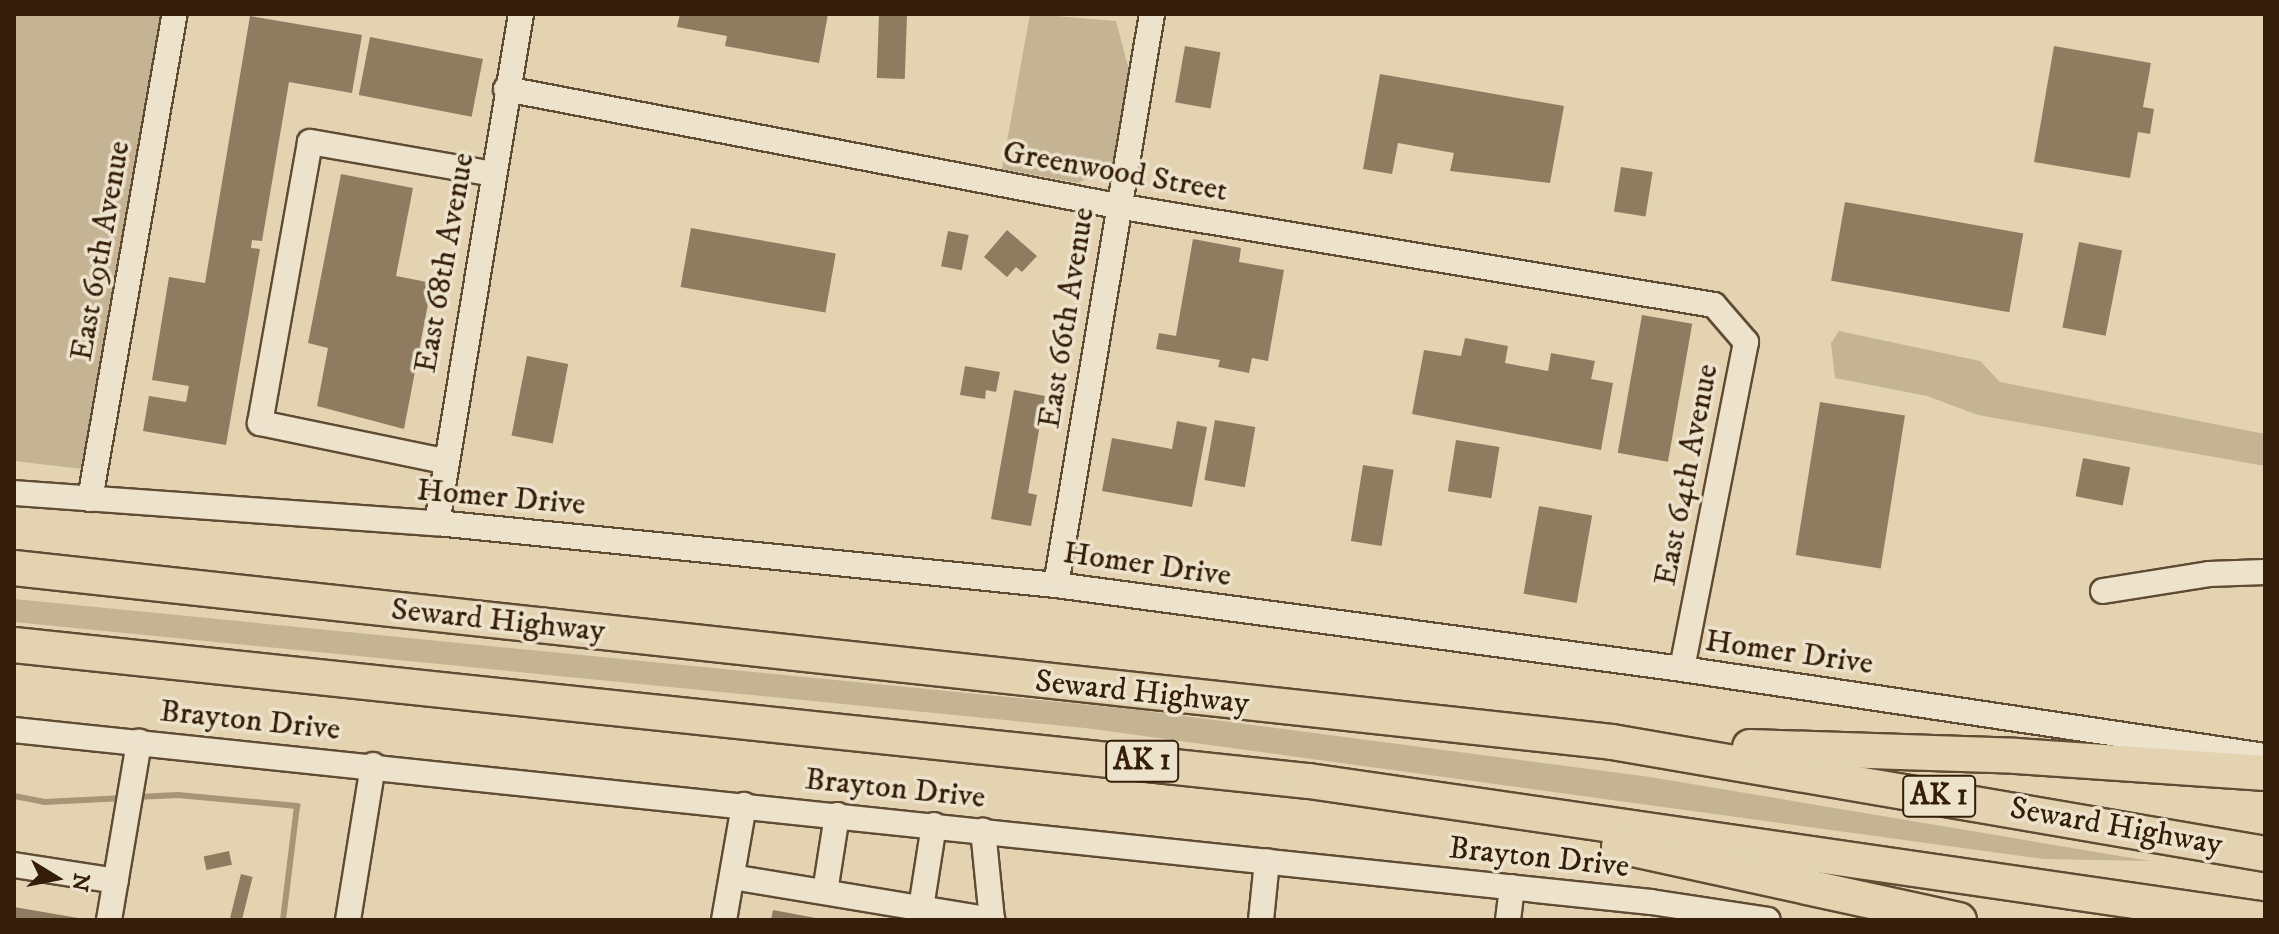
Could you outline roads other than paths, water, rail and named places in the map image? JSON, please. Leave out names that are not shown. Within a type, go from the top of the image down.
[{"type":"highway","name":"Seward Highway","points":[[14,568],[1612,742],[2265,854]]},
{"type":"highway","name":"Seward Highway","points":[[14,645],[1309,781],[2265,920]]},
{"type":"highway","points":[[1612,742],[2016,756],[2265,773]]},
{"type":"highway","points":[[1309,781],[1959,920]]},
{"type":"street","name":"East 69th Avenue","points":[[90,499],[175,14]]},
{"type":"street","name":"East 68th Avenue","points":[[437,523],[444,461],[521,14]]},
{"type":"street","name":"East 66th Avenue","points":[[1056,585],[1117,206],[1152,14]]},
{"type":"street","name":"Greenwood Street","points":[[506,89],[1117,206],[1714,305]]},
{"type":"street","points":[[444,461],[260,423],[310,142],[493,174]]},
{"type":"street","name":"East 64th Avenue","points":[[1682,669],[1746,342],[1714,305]]},
{"type":"street","name":"Homer Drive","points":[[14,493],[437,523],[1056,585],[1682,669],[2265,756]]},
{"type":"street","points":[[2103,591],[2209,574],[2265,572]]},
{"type":"street","name":"Brayton Drive","points":[[14,730],[373,765],[1512,887],[1649,911],[1768,920]]},
{"type":"street","points":[[109,920],[139,742]]},
{"type":"street","points":[[348,920],[373,765]]},
{"type":"street","points":[[724,920],[744,805]]},
{"type":"street","points":[[825,892],[837,815]]},
{"type":"street","points":[[921,908],[934,825]]},
{"type":"street","points":[[732,877],[992,920],[983,830]]},
{"type":"street","points":[[1261,920],[1267,861]]},
{"type":"street","points":[[14,865],[116,881]]},
{"type":"street","points":[[1508,920],[1512,887]]},
{"type":"waterway","points":[[136,797],[178,795],[297,806],[283,920]]},
{"type":"waterway","points":[[14,796],[44,802],[125,798]]}]
